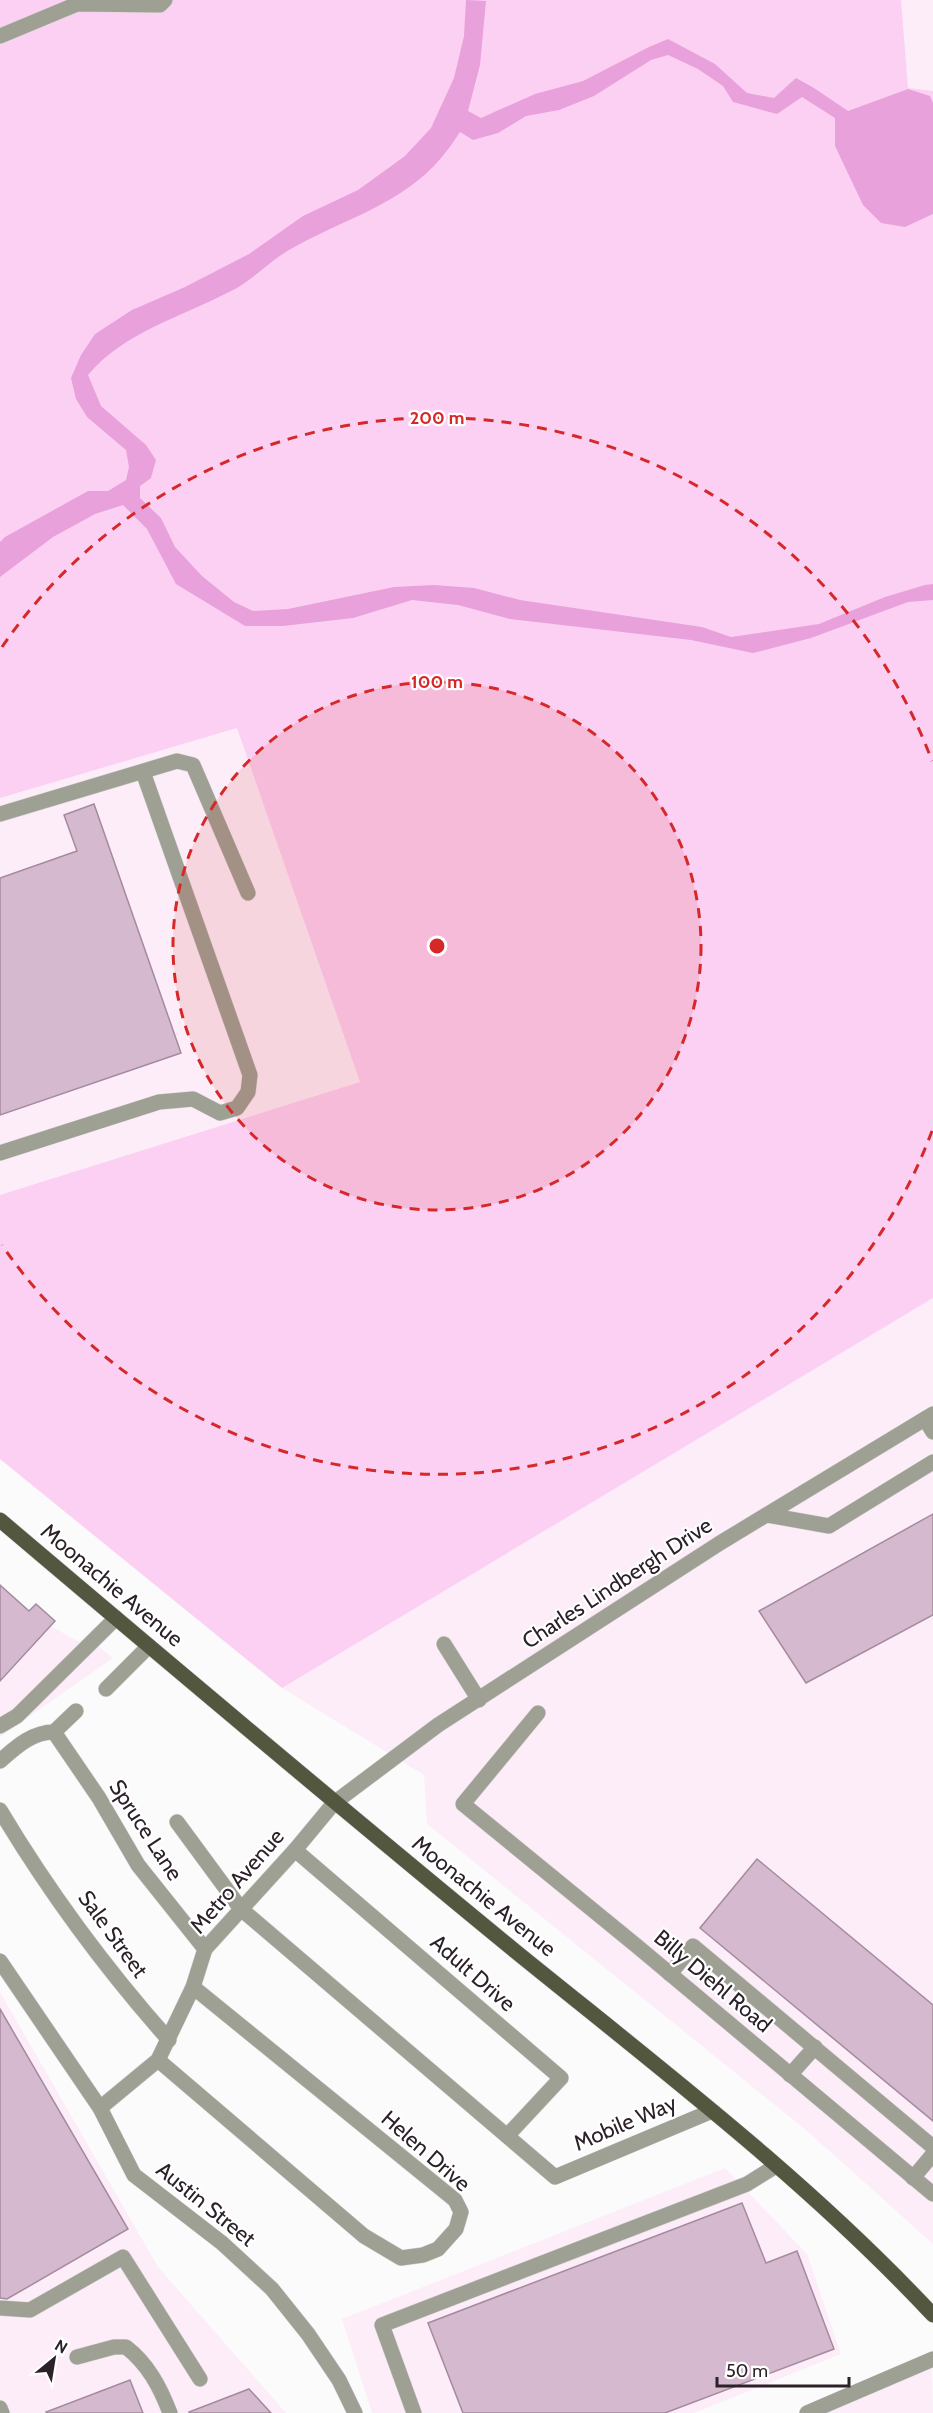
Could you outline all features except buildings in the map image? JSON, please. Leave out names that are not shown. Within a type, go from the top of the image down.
[{"type":"main road","name":"Moonachie Avenue","points":[[0,1520],[334,1803],[712,2111],[834,2216],[888,2267],[933,2315]]},
{"type":"street","points":[[0,36],[77,4],[160,5],[165,0]]},
{"type":"street","points":[[0,814],[177,761],[193,765],[248,893]]},
{"type":"street","points":[[0,1153],[159,1102],[193,1099],[220,1113],[237,1108],[248,1092],[250,1075],[142,772]]},
{"type":"street","name":"Charles Lindbergh Drive","points":[[334,1803],[438,1725],[767,1515],[930,1422]]},
{"type":"street","points":[[767,1515],[829,1526],[933,1462]]},
{"type":"street","points":[[0,1726],[16,1716],[116,1618]]},
{"type":"street","points":[[444,1644],[478,1700]]},
{"type":"street","points":[[106,1689],[149,1646]]},
{"type":"street","points":[[0,1761],[31,1737],[42,1732],[54,1732],[76,1711]]},
{"type":"street","name":"Billy Diehl Road","points":[[538,1713],[463,1804],[933,2194]]},
{"type":"street","name":"Spruce Lane","points":[[54,1732],[99,1798],[138,1865],[205,1949]]},
{"type":"street","name":"Metro Avenue","points":[[100,2108],[158,2060],[194,1987],[205,1949],[296,1850],[334,1803]]},
{"type":"street","name":"Sale Street","points":[[0,1810],[24,1851],[123,1989],[169,2040]]},
{"type":"street","points":[[177,1821],[241,1909],[507,2136]]},
{"type":"street","name":"Adult Drive","points":[[296,1850],[561,2078],[507,2136]]},
{"type":"street","points":[[670,1974],[693,1946],[933,2147]]},
{"type":"street","name":"Austin Street","points":[[0,1961],[100,2108],[134,2175],[222,2243],[272,2289],[308,2334],[339,2380],[355,2413]]},
{"type":"street","name":"Helen Drive","points":[[158,2060],[364,2236],[401,2258],[423,2255],[438,2249],[456,2229],[461,2212],[455,2200],[194,1987]]},
{"type":"street","points":[[790,2075],[815,2047]]},
{"type":"street","name":"Mobile Way","points":[[507,2136],[555,2177],[712,2111]]},
{"type":"street","points":[[913,2178],[933,2154]]},
{"type":"street","points":[[414,2413],[382,2325],[747,2184],[776,2166]]},
{"type":"street","points":[[0,2308],[30,2310],[123,2257],[200,2379]]},
{"type":"street","points":[[77,2357],[114,2347],[126,2347],[137,2355],[160,2388],[170,2413]]},
{"type":"street","points":[[807,2413],[931,2365]]},
{"type":"street","points":[[0,2408],[2,2413]]},
{"type":"shaded area","points":[[0,0],[933,0],[933,2244],[806,2130],[427,1824],[424,1775],[282,1688],[0,1459]]},
{"type":"shaded area","points":[[0,0],[901,0],[908,88],[933,91],[933,1298],[282,1688],[0,1459],[0,1195],[360,1082],[237,728],[0,798]]},
{"type":"shaded area","points":[[466,0],[486,1],[480,65],[468,111],[481,118],[535,94],[583,81],[668,39],[715,64],[747,93],[774,98],[796,78],[848,111],[908,89],[930,96],[933,103],[933,214],[905,227],[881,223],[863,205],[835,146],[835,118],[802,97],[777,114],[733,102],[723,86],[698,69],[668,55],[651,60],[594,96],[559,110],[526,116],[498,133],[473,140],[460,132],[441,158],[408,188],[370,210],[289,250],[237,288],[136,336],[102,360],[88,375],[101,406],[146,445],[156,460],[151,478],[140,486],[140,498],[161,518],[175,547],[202,576],[234,602],[253,611],[288,609],[394,587],[434,585],[474,588],[520,600],[702,627],[731,637],[819,624],[885,597],[925,585],[933,584],[933,600],[908,602],[811,638],[753,653],[691,640],[510,619],[458,605],[412,600],[353,618],[283,626],[245,626],[176,584],[147,529],[123,505],[95,514],[53,537],[0,577],[0,542],[5,537],[88,491],[108,491],[126,480],[129,467],[126,450],[87,417],[76,399],[71,378],[81,355],[95,334],[132,310],[185,287],[249,254],[303,216],[358,190],[405,156],[431,128],[454,78],[464,36]]},
{"type":"shaded area","points":[[0,1589],[26,1613],[91,1648],[95,1644],[113,1658],[0,1737]]},
{"type":"shaded area","points":[[0,1992],[158,2267],[286,2413],[0,2413]]},
{"type":"shaded area","points":[[725,2168],[807,2254],[841,2354],[694,2413],[372,2413],[342,2319]]},
{"type":"shaded area","points":[[932,2366],[933,2413],[810,2413]]}]
